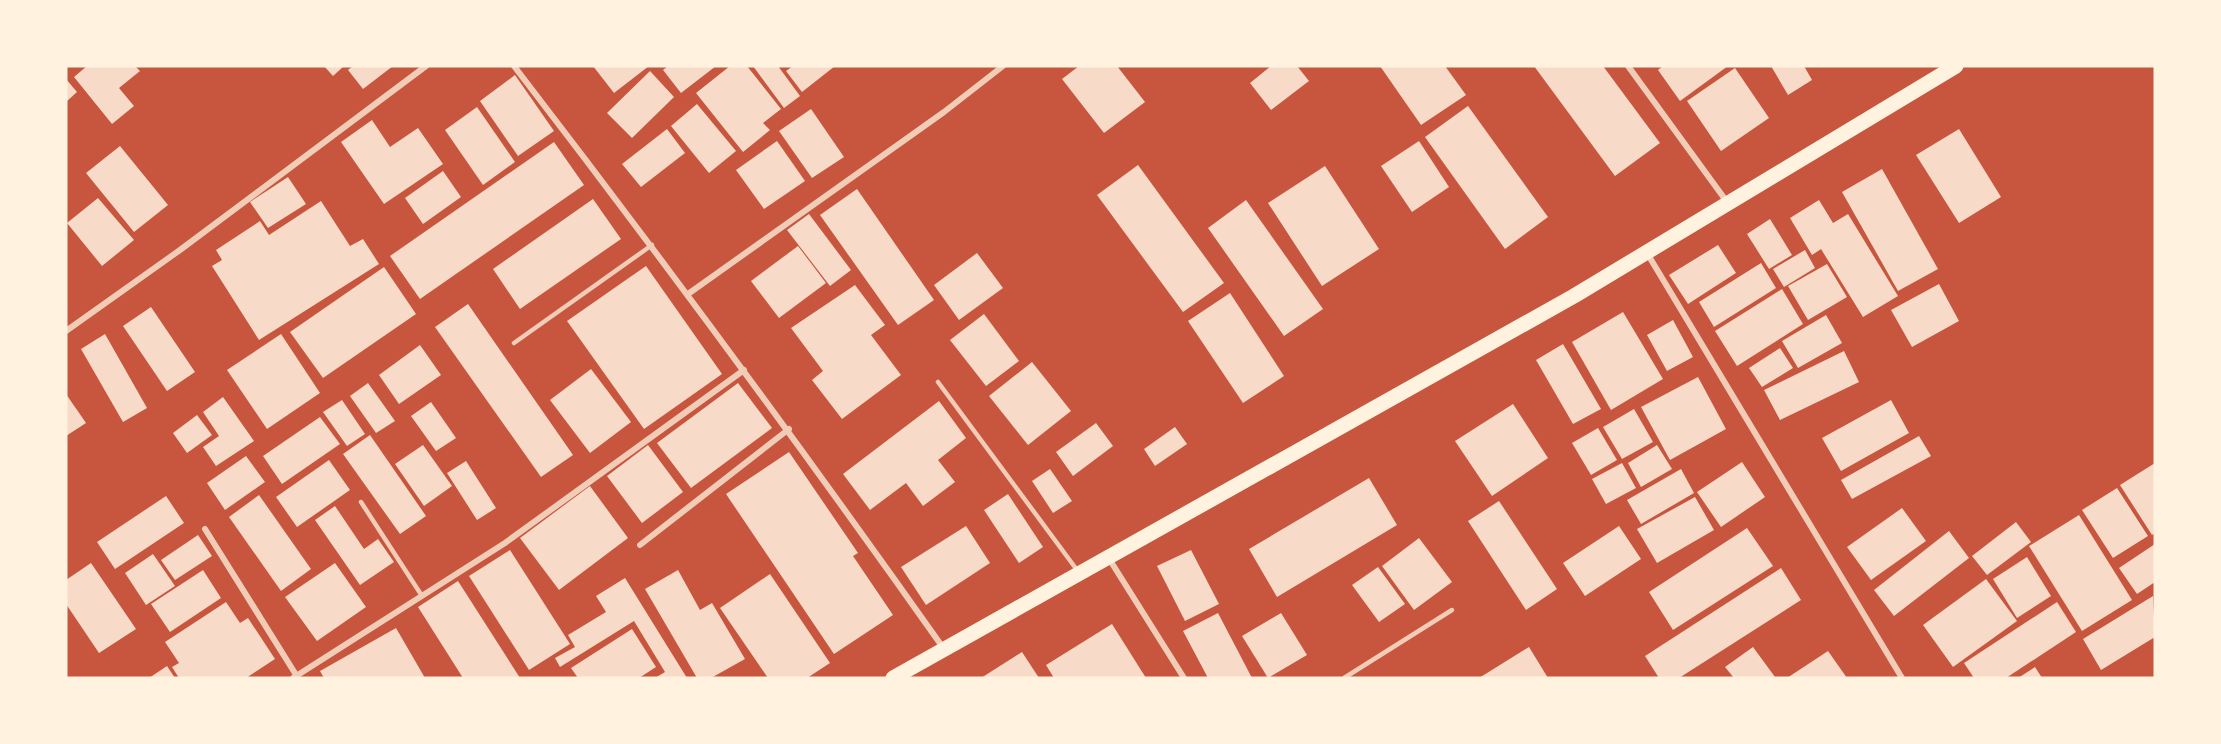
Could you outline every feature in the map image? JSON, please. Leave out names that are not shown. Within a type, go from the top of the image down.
[{"type":"main road","points":[[893,678],[1493,342],[1647,253],[1727,202],[1956,66]]},
{"type":"street","points":[[66,331],[180,250],[426,66]]},
{"type":"street","points":[[514,66],[652,245],[789,429],[944,649]]},
{"type":"street","points":[[688,294],[944,112],[1003,66]]},
{"type":"street","points":[[1628,66],[1727,202]]},
{"type":"street","points":[[1647,253],[1902,678]]},
{"type":"street","points":[[205,529],[296,677],[505,543],[744,370]]},
{"type":"street","points":[[640,545],[789,429]]},
{"type":"street","points":[[1107,557],[1184,678]]},
{"type":"lane","points":[[514,343],[652,245]]},
{"type":"lane","points":[[938,382],[1079,572]]},
{"type":"lane","points":[[361,502],[422,596]]},
{"type":"lane","points":[[1344,678],[1452,610]]},
{"type":"building","points":[[87,66],[135,66],[140,71],[119,88],[134,106],[112,124],[74,77]]},
{"type":"building","points":[[324,66],[344,66],[333,76]]},
{"type":"building","points":[[353,66],[393,66],[363,89],[348,70]]},
{"type":"building","points":[[593,66],[649,66],[614,93]]},
{"type":"building","points":[[668,66],[716,66],[681,93],[663,70]]},
{"type":"building","points":[[730,66],[747,66],[781,109],[763,123],[770,130],[743,152],[696,93]]},
{"type":"building","points":[[753,66],[778,66],[800,96],[784,108]]},
{"type":"building","points":[[793,66],[835,66],[802,92],[786,71]]},
{"type":"building","points":[[1079,66],[1117,66],[1145,102],[1104,133],[1062,79]]},
{"type":"building","points":[[1271,66],[1297,66],[1309,81],[1271,110],[1250,83]]},
{"type":"building","points":[[1380,66],[1445,66],[1466,95],[1421,125]]},
{"type":"building","points":[[1534,66],[1603,66],[1660,143],[1615,176]]},
{"type":"building","points":[[1663,66],[1728,66],[1680,101],[1658,70]]},
{"type":"building","points":[[1771,66],[1804,66],[1812,80],[1788,95]]},
{"type":"building","points":[[1735,68],[1769,118],[1721,151],[1687,101]]},
{"type":"building","points":[[650,71],[674,97],[632,138],[607,113]]},
{"type":"building","points":[[515,75],[554,131],[518,156],[480,101]]},
{"type":"building","points":[[66,79],[77,92],[66,102]]},
{"type":"building","points":[[697,104],[736,151],[709,173],[671,126]]},
{"type":"building","points":[[1468,106],[1548,217],[1505,249],[1425,137]]},
{"type":"building","points":[[477,107],[515,162],[483,185],[445,130]]},
{"type":"building","points":[[811,109],[844,157],[812,178],[779,131]]},
{"type":"building","points":[[372,120],[390,147],[418,128],[443,164],[384,204],[341,142]]},
{"type":"building","points":[[667,129],[685,153],[641,187],[622,164]]},
{"type":"building","points":[[1959,129],[2001,197],[1959,223],[1916,155]]},
{"type":"building","points":[[777,141],[805,181],[764,209],[736,170]]},
{"type":"building","points":[[1419,141],[1449,187],[1412,212],[1381,166]]},
{"type":"building","points":[[554,142],[584,185],[420,299],[390,256]]},
{"type":"building","points":[[120,146],[168,205],[134,232],[86,173]]},
{"type":"building","points":[[1138,165],[1224,283],[1183,312],[1097,195]]},
{"type":"building","points":[[1325,166],[1379,249],[1322,286],[1268,203]]},
{"type":"building","points":[[1882,169],[1938,269],[1898,291],[1842,192]]},
{"type":"building","points":[[443,171],[461,197],[423,224],[405,198]]},
{"type":"building","points":[[288,177],[306,204],[268,228],[250,202]]},
{"type":"building","points":[[857,189],[934,300],[898,325],[820,215]]},
{"type":"building","points":[[98,198],[134,240],[102,266],[67,223]]},
{"type":"building","points":[[593,199],[621,239],[520,309],[493,269]]},
{"type":"building","points":[[1246,200],[1323,309],[1284,336],[1208,228]]},
{"type":"building","points":[[1819,200],[1833,223],[1848,214],[1898,296],[1863,317],[1821,249],[1812,255],[1790,218]]},
{"type":"building","points":[[321,201],[350,246],[363,239],[379,264],[259,340],[212,266],[222,260],[216,250],[260,221],[269,235]]},
{"type":"building","points":[[809,214],[851,270],[830,286],[787,230]]},
{"type":"building","points":[[1770,219],[1792,255],[1769,269],[1747,234]]},
{"type":"building","points":[[1718,245],[1736,273],[1688,304],[1669,275]]},
{"type":"building","points":[[798,246],[826,283],[779,318],[751,281]]},
{"type":"building","points":[[1805,250],[1815,268],[1784,287],[1773,269]]},
{"type":"building","points":[[977,253],[1003,288],[959,320],[934,285]]},
{"type":"building","points":[[1761,263],[1776,288],[1714,327],[1699,302]]},
{"type":"building","points":[[1827,264],[1847,297],[1808,320],[1788,286]]},
{"type":"building","points":[[646,266],[722,374],[644,429],[567,321]]},
{"type":"building","points":[[384,267],[416,314],[323,378],[290,332]]},
{"type":"building","points":[[1939,284],[1959,321],[1912,347],[1891,310]]},
{"type":"building","points":[[855,285],[885,325],[871,335],[901,375],[842,419],[812,380],[823,371],[791,328]]},
{"type":"building","points":[[1782,289],[1803,324],[1737,366],[1715,331]]},
{"type":"building","points":[[1230,293],[1284,376],[1243,403],[1188,321]]},
{"type":"building","points":[[468,304],[573,455],[541,477],[435,327]]},
{"type":"building","points":[[151,307],[195,372],[167,391],[123,326]]},
{"type":"building","points":[[1623,312],[1663,379],[1611,410],[1572,342]]},
{"type":"building","points":[[984,314],[1019,361],[986,386],[950,340]]},
{"type":"building","points":[[1826,315],[1842,343],[1798,368],[1782,341]]},
{"type":"building","points":[[1673,320],[1693,357],[1667,371],[1647,335]]},
{"type":"building","points":[[105,334],[147,408],[123,422],[81,349]]},
{"type":"building","points":[[281,334],[320,393],[267,429],[227,370]]},
{"type":"building","points":[[1563,344],[1601,409],[1573,424],[1536,360]]},
{"type":"building","points":[[420,345],[441,375],[399,404],[379,375]]},
{"type":"building","points":[[1780,348],[1793,368],[1762,387],[1749,368]]},
{"type":"building","points":[[1844,351],[1859,382],[1780,420],[1764,390]]},
{"type":"building","points":[[1032,362],[1071,411],[1028,445],[989,396]]},
{"type":"building","points":[[591,369],[631,422],[590,453],[550,400]]},
{"type":"building","points":[[1698,377],[1726,429],[1670,460],[1641,407]]},
{"type":"building","points":[[368,383],[395,421],[376,433],[350,396]]},
{"type":"building","points":[[738,383],[772,428],[691,488],[657,443]]},
{"type":"building","points":[[66,394],[86,423],[66,436]]},
{"type":"building","points":[[223,397],[254,441],[216,466],[203,447],[219,436],[203,412]]},
{"type":"building","points":[[342,400],[365,434],[347,446],[323,412]]},
{"type":"building","points":[[1891,400],[1909,433],[1841,471],[1822,438]]},
{"type":"building","points":[[939,401],[966,438],[938,460],[955,482],[923,506],[906,483],[870,510],[843,474]]},
{"type":"building","points":[[431,402],[456,438],[436,451],[411,416]]},
{"type":"building","points":[[1513,404],[1548,458],[1492,496],[1455,441]]},
{"type":"building","points":[[1634,409],[1653,442],[1622,459],[1603,427]]},
{"type":"building","points":[[197,415],[212,435],[187,453],[173,433]]},
{"type":"building","points":[[320,417],[340,444],[282,484],[263,456]]},
{"type":"building","points":[[1096,423],[1113,446],[1073,476],[1056,452]]},
{"type":"building","points":[[1175,427],[1187,444],[1155,466],[1144,449]]},
{"type":"building","points":[[1598,428],[1617,460],[1591,475],[1572,443]]},
{"type":"building","points":[[370,435],[426,516],[400,534],[343,454]]},
{"type":"building","points":[[1919,436],[1931,456],[1852,499],[1841,480]]},
{"type":"building","points":[[423,445],[452,486],[424,506],[395,464]]},
{"type":"building","points":[[648,445],[683,492],[642,523],[607,476]]},
{"type":"building","points":[[1657,445],[1672,469],[1641,487],[1628,463]]},
{"type":"building","points":[[789,452],[858,553],[853,556],[893,615],[834,654],[726,494]]},
{"type":"building","points":[[246,456],[265,482],[225,510],[207,483]]},
{"type":"building","points":[[329,460],[350,490],[297,527],[276,497]]},
{"type":"building","points":[[466,461],[496,508],[477,520],[447,473]]},
{"type":"building","points":[[1742,462],[1765,497],[1721,527],[1697,492]]},
{"type":"building","points":[[1622,463],[1636,488],[1606,504],[1592,479]]},
{"type":"building","points":[[2155,463],[2155,533],[2152,535],[2120,485]]},
{"type":"building","points":[[1050,469],[1072,501],[1053,513],[1032,481]]},
{"type":"building","points":[[1681,469],[1694,493],[1641,524],[1627,500]]},
{"type":"building","points":[[1369,478],[1397,525],[1277,597],[1249,549]]},
{"type":"building","points":[[590,486],[628,538],[559,590],[520,538]]},
{"type":"building","points":[[2117,488],[2148,536],[2113,558],[2082,510]]},
{"type":"building","points":[[1008,494],[1043,547],[1019,563],[984,510]]},
{"type":"building","points":[[259,495],[311,569],[281,591],[229,517]]},
{"type":"building","points":[[166,496],[184,523],[115,569],[97,542]]},
{"type":"building","points":[[1695,497],[1714,530],[1657,563],[1637,529]]},
{"type":"building","points":[[1499,501],[1557,589],[1526,610],[1468,521]]},
{"type":"building","points":[[335,506],[364,549],[378,539],[394,562],[360,585],[315,520]]},
{"type":"building","points":[[1902,508],[1926,541],[1871,580],[1847,547]]},
{"type":"building","points":[[2079,515],[2132,600],[2082,631],[2029,546]]},
{"type":"building","points":[[2016,522],[2031,542],[1987,575],[1972,556]]},
{"type":"building","points":[[966,526],[990,563],[926,605],[901,567]]},
{"type":"building","points":[[1619,526],[1641,559],[1585,596],[1563,563]]},
{"type":"building","points":[[1747,528],[1773,566],[1673,630],[1649,592]]},
{"type":"building","points":[[1949,531],[1969,558],[1894,616],[1874,590]]},
{"type":"building","points":[[198,535],[212,556],[175,580],[161,560]]},
{"type":"building","points":[[1419,538],[1452,582],[1414,610],[1382,566]]},
{"type":"building","points":[[2155,544],[2155,582],[2137,594],[2119,568]]},
{"type":"building","points":[[510,550],[570,644],[529,670],[469,576]]},
{"type":"building","points":[[1191,550],[1219,604],[1185,621],[1157,566]]},
{"type":"building","points":[[153,554],[175,586],[146,605],[125,573]]},
{"type":"building","points":[[2027,557],[2051,596],[2017,618],[1993,579]]},
{"type":"building","points":[[91,563],[136,629],[99,653],[66,604],[66,580]]},
{"type":"building","points":[[335,563],[366,607],[317,641],[285,597]]},
{"type":"building","points":[[1378,567],[1405,604],[1379,622],[1352,585]]},
{"type":"building","points":[[1781,568],[1801,600],[1679,678],[1659,678],[1645,656]]},
{"type":"building","points":[[203,570],[221,598],[170,632],[151,604]]},
{"type":"building","points":[[678,570],[700,610],[712,603],[745,659],[711,678],[697,678],[645,589]]},
{"type":"building","points":[[770,574],[830,663],[807,678],[768,678],[720,608]]},
{"type":"building","points":[[625,578],[687,678],[655,678],[665,672],[634,621],[560,667],[555,658],[575,647],[568,635],[606,612],[596,596]]},
{"type":"building","points":[[1986,579],[2017,621],[1953,667],[1923,625]]},
{"type":"building","points":[[458,581],[520,678],[463,678],[418,607]]},
{"type":"building","points":[[2153,596],[2155,637],[2101,670],[2083,639]]},
{"type":"building","points":[[226,602],[240,623],[248,618],[275,659],[246,678],[179,678],[172,667],[179,663],[165,642]]},
{"type":"building","points":[[2057,602],[2076,632],[2006,678],[1974,678],[1964,663]]},
{"type":"building","points":[[1218,613],[1252,678],[1208,678],[1183,631]]},
{"type":"building","points":[[1281,613],[1307,655],[1268,678],[1242,636]]},
{"type":"building","points":[[1112,624],[1146,678],[1054,678],[1046,665]]},
{"type":"building","points":[[396,628],[425,678],[324,678],[320,671]]},
{"type":"building","points":[[632,629],[656,667],[639,678],[578,678],[571,668]]},
{"type":"building","points":[[1529,647],[1548,678],[1479,678]]},
{"type":"building","points":[[1753,647],[1775,677],[1734,678],[1725,667]]},
{"type":"building","points":[[1828,651],[1847,678],[1787,678]]},
{"type":"building","points":[[1022,652],[1039,678],[981,678]]},
{"type":"building","points":[[167,666],[175,678],[149,678]]},
{"type":"building","points":[[2035,667],[2042,678],[2018,678]]}]
